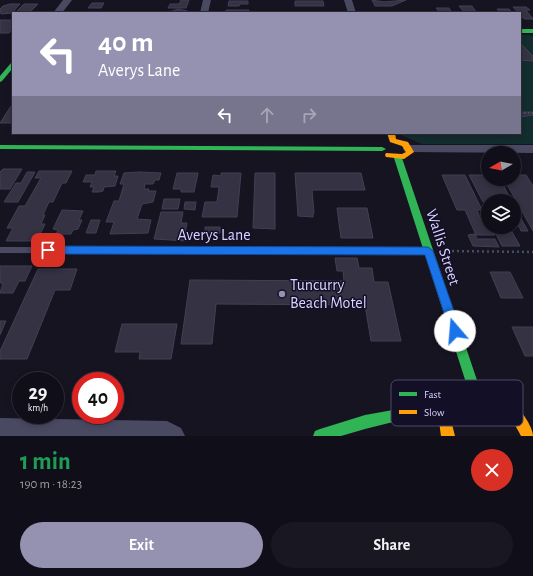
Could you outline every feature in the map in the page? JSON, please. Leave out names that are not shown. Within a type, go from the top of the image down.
[{"type":"street","points":[[57,12],[68,0]]},
{"type":"street","points":[[204,12],[207,0]]},
{"type":"street","points":[[348,0],[352,12]]},
{"type":"street","points":[[521,31],[533,31]]},
{"type":"street","points":[[0,80],[12,65]]},
{"type":"street","points":[[0,148],[389,141],[402,142],[410,149],[533,149]]},
{"type":"street","points":[[389,141],[386,154],[398,158],[409,154],[410,149]]},
{"type":"street","name":"Wallis Street","points":[[398,158],[471,380]]},
{"type":"street","points":[[320,436],[365,422],[391,416]]},
{"type":"street","points":[[523,425],[528,436]]},
{"type":"street","points":[[445,426],[448,436]]},
{"type":"street","points":[[0,430],[167,433],[173,436]]},
{"type":"lane","name":"Averys Lane","points":[[0,250],[428,251]]},
{"type":"path","points":[[521,113],[533,113]]},
{"type":"path","points":[[428,251],[533,252]]},
{"type":"green space","points":[[521,35],[531,35],[533,37],[533,144],[422,144],[403,136],[402,134],[521,134]]},
{"type":"building","points":[[181,0],[189,0],[186,8],[168,8],[170,4],[179,4]]},
{"type":"building","points":[[372,0],[384,2],[406,0],[392,6],[375,6]]},
{"type":"building","points":[[229,1],[248,1],[248,4],[228,6]]},
{"type":"building","points":[[295,1],[323,1],[324,6],[295,6]]},
{"type":"building","points":[[92,3],[104,3],[101,8],[88,8]]},
{"type":"building","points":[[20,4],[12,13],[1,14],[0,9],[3,6]]},
{"type":"building","points":[[24,4],[38,4],[30,12],[16,12]]},
{"type":"building","points":[[459,6],[472,6],[476,12],[464,12]]},
{"type":"building","points":[[513,7],[526,7],[530,10],[526,10],[533,19],[524,19],[521,16],[521,12],[518,12]]},
{"type":"building","points":[[436,8],[449,8],[451,12],[439,12]]},
{"type":"building","points":[[178,9],[187,11],[177,12],[170,12]]},
{"type":"building","points":[[497,9],[509,9],[512,12],[499,12]]},
{"type":"building","points":[[226,10],[249,10],[249,12],[225,12]]},
{"type":"building","points":[[0,20],[12,20],[12,30],[9,33],[0,33]]},
{"type":"building","points":[[521,44],[533,56],[533,61],[521,60]]},
{"type":"building","points":[[11,106],[12,106],[12,123],[0,123]]},
{"type":"building","points":[[521,112],[533,112],[533,115],[521,117]]},
{"type":"building","points":[[3,169],[22,169],[10,189],[0,189],[0,172]]},
{"type":"building","points":[[39,171],[72,171],[66,183],[62,183],[53,202],[49,202],[41,224],[45,224],[37,241],[6,241],[13,228],[7,228],[19,206],[25,206],[41,178],[35,178]]},
{"type":"building","points":[[96,171],[116,171],[114,176],[118,176],[115,186],[104,187],[103,191],[92,192],[94,187],[90,187],[92,182],[83,182],[86,175],[95,175]]},
{"type":"building","points":[[27,172],[35,172],[18,202],[4,202],[16,183],[21,183]]},
{"type":"building","points":[[124,173],[161,173],[159,180],[155,180],[153,184],[145,184],[144,189],[149,189],[148,191],[156,191],[153,202],[142,204],[137,219],[151,220],[148,233],[110,234],[114,222],[106,222],[114,201],[119,201],[124,184],[120,184]]},
{"type":"building","points":[[177,173],[198,173],[194,192],[181,192],[181,189],[173,189]]},
{"type":"building","points":[[221,173],[241,173],[237,217],[202,217],[205,202],[217,202],[219,187],[211,187],[213,175],[221,176]]},
{"type":"building","points":[[255,173],[275,173],[275,229],[253,228]]},
{"type":"building","points":[[295,173],[361,173],[365,190],[312,190],[313,217],[298,216]]},
{"type":"building","points":[[442,175],[465,175],[481,208],[481,210],[477,210],[481,220],[481,234],[495,235],[476,235],[465,210],[457,210]]},
{"type":"building","points":[[469,175],[481,175],[481,186],[504,186],[508,194],[481,194],[481,198]]},
{"type":"building","points":[[521,175],[526,175],[533,186],[533,231],[521,209],[521,194],[512,194],[508,186],[521,186]]},
{"type":"building","points":[[164,199],[180,199],[178,209],[162,209]]},
{"type":"building","points":[[185,202],[196,202],[195,210],[184,209]]},
{"type":"building","points":[[337,208],[367,208],[373,238],[341,238]]},
{"type":"building","points":[[62,210],[83,211],[79,220],[82,220],[78,229],[73,230],[71,234],[56,234],[58,230],[53,229]]},
{"type":"building","points":[[161,212],[183,212],[181,223],[187,223],[185,233],[188,233],[187,241],[154,239]]},
{"type":"building","points":[[521,219],[528,231],[521,231]]},
{"type":"building","points":[[91,220],[100,220],[96,233],[86,233]]},
{"type":"building","points":[[205,227],[220,227],[220,233],[205,233]]},
{"type":"building","points":[[475,234],[477,239],[495,239],[499,247],[473,246],[468,235]]},
{"type":"building","points":[[496,234],[513,234],[520,246],[502,246]]},
{"type":"building","points":[[335,258],[357,258],[359,268],[372,268],[374,282],[388,282],[401,341],[371,341],[365,305],[216,304],[212,344],[181,344],[190,280],[344,281],[343,271],[337,271]]},
{"type":"building","points":[[0,266],[32,266],[25,281],[19,281],[13,293],[0,293],[3,283],[0,283]]},
{"type":"building","points":[[38,269],[77,269],[70,290],[55,290],[27,359],[0,359],[0,351]]},
{"type":"building","points":[[490,272],[510,272],[523,298],[501,298]]},
{"type":"building","points":[[0,321],[6,321],[0,335]]},
{"type":"building","points":[[122,324],[177,324],[171,359],[139,359],[140,352],[115,352]]},
{"type":"building","points":[[512,327],[533,327],[533,356],[525,356]]},
{"type":"traffic: fast","points":[[521,31],[533,31]]},
{"type":"traffic: fast","points":[[0,80],[12,65]]},
{"type":"traffic: fast","points":[[0,147],[382,149]]},
{"type":"traffic: fast","points":[[398,158],[471,380]]},
{"type":"traffic: fast","points":[[320,436],[365,422],[391,416]]},
{"type":"traffic: slow","points":[[389,155],[404,157],[410,152],[405,144],[393,140],[391,134]]},
{"type":"traffic: slow","points":[[446,426],[448,436]]},
{"type":"traffic: slow","points":[[522,426],[528,436]]},
{"type":"place","name":"Tuncurry Beach Motel","points":[[282,294]]},
{"type":"route","points":[[48,250],[428,251],[455,331]]}]
